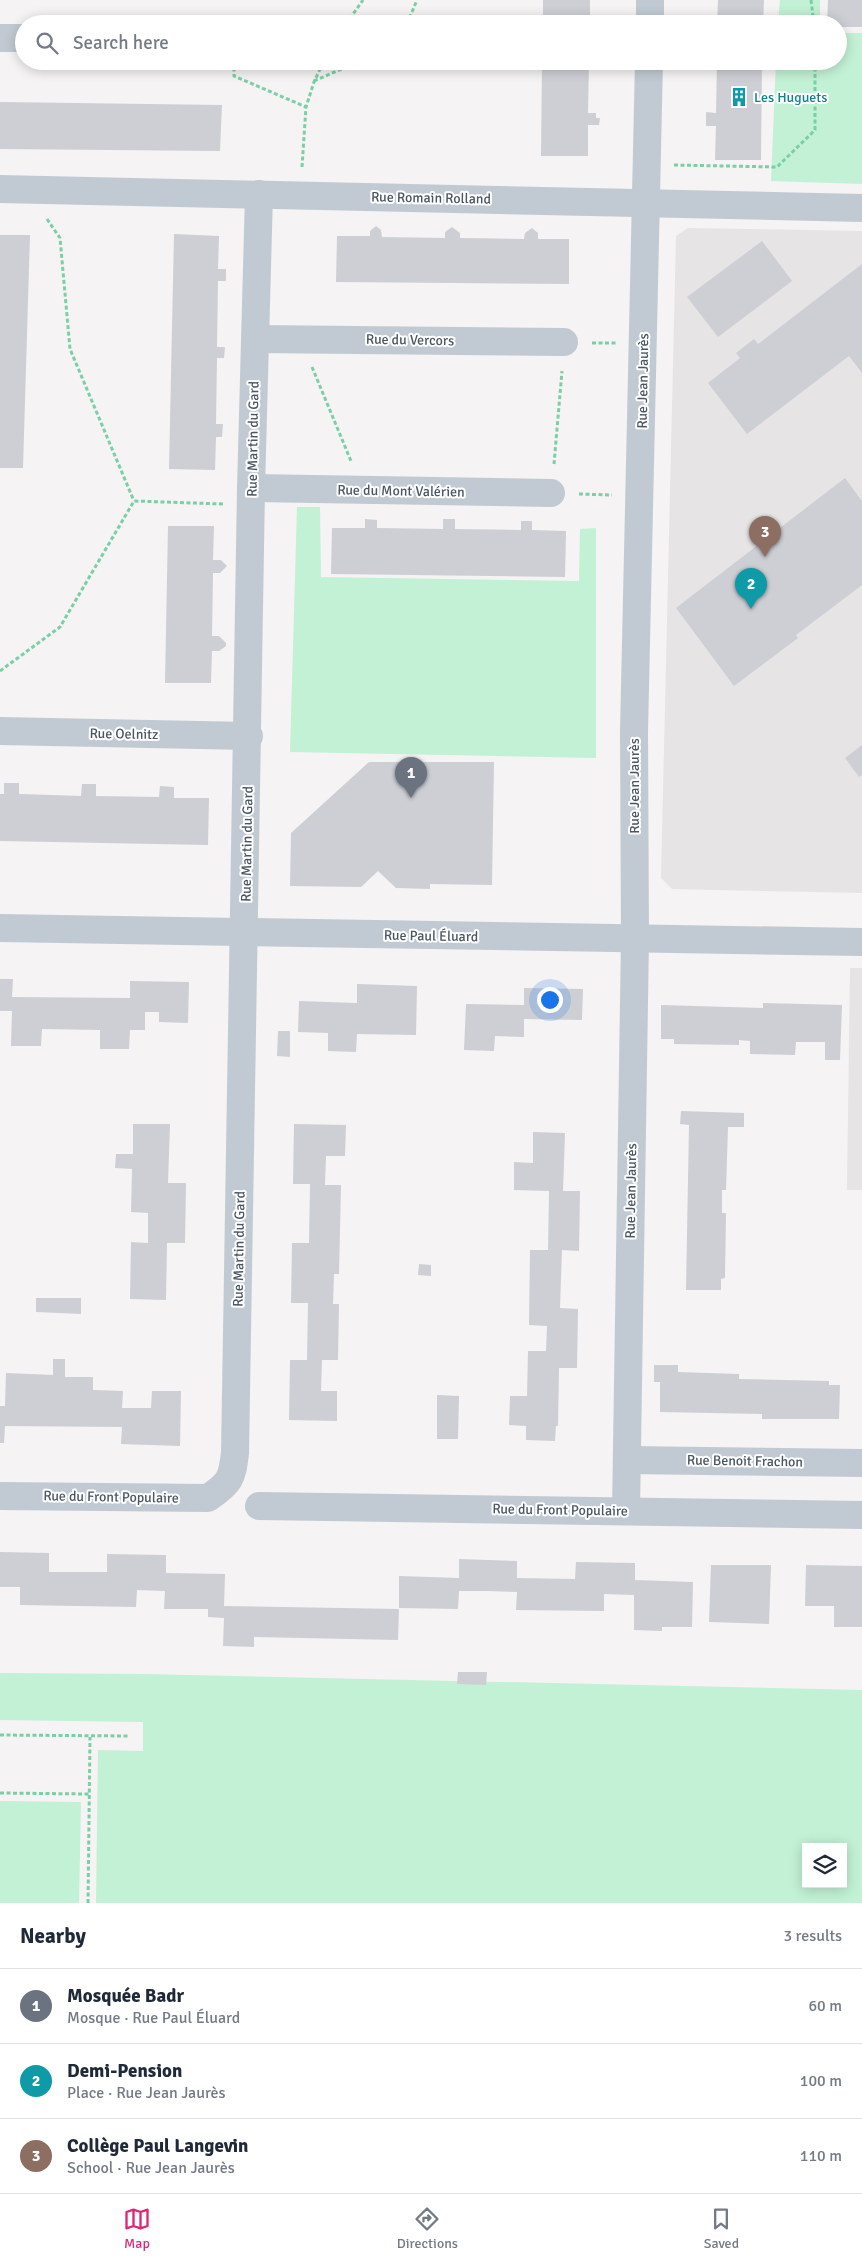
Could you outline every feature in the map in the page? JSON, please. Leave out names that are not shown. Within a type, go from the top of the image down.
[{"type":"street","points":[[650,0],[650,15]]},
{"type":"street","points":[[0,38],[15,38]]},
{"type":"street","name":"Rue Jean Jaurès","points":[[626,1511],[635,939],[634,732],[648,202],[649,70]]},
{"type":"street","name":"Rue Romain Rolland","points":[[13,189],[862,208]]},
{"type":"street","name":"Rue Martin du Gard","points":[[220,1490],[232,1476],[236,1453],[249,736],[251,496],[259,194]]},
{"type":"street","name":"Rue du Vercors","points":[[255,338],[564,342]]},
{"type":"street","name":"Rue du Mont Valérien","points":[[251,496],[363,490],[552,493]]},
{"type":"street","name":"Rue Oelnitz","points":[[0,732],[249,736]]},
{"type":"street","name":"Rue Paul Éluard","points":[[0,928],[862,942]]},
{"type":"street","name":"Rue Benoit Frachon","points":[[627,1460],[862,1464]]},
{"type":"street","name":"Rue du Front Populaire","points":[[0,1496],[208,1498],[220,1490]]},
{"type":"street","name":"Rue du Front Populaire","points":[[259,1506],[862,1515]]},
{"type":"path","points":[[352,15],[363,0]]},
{"type":"path","points":[[411,15],[417,0]]},
{"type":"path","points":[[810,0],[812,15]]},
{"type":"path","points":[[234,70],[234,76],[306,107]]},
{"type":"path","points":[[301,195],[306,107],[320,70]]},
{"type":"path","points":[[314,82],[340,70]]},
{"type":"path","points":[[648,164],[777,167],[815,130],[815,70]]},
{"type":"path","points":[[13,189],[60,238],[70,349],[134,501]]},
{"type":"path","points":[[300,339],[363,490]]},
{"type":"path","points":[[640,496],[552,493],[564,342],[644,343]]},
{"type":"path","points":[[134,501],[251,496]]},
{"type":"path","points":[[0,671],[60,627],[134,501]]},
{"type":"path","points":[[0,1735],[130,1736]]},
{"type":"path","points":[[88,1903],[90,1737]]},
{"type":"path","points":[[0,1793],[89,1794]]},
{"type":"shaded area","points":[[688,228],[862,231],[862,893],[672,889],[661,878],[676,236]]},
{"type":"shaded area","points":[[850,968],[862,968],[862,1190],[847,1190]]},
{"type":"green space","points":[[780,0],[820,0],[820,15],[779,15]]},
{"type":"green space","points":[[847,33],[862,33],[862,184],[771,181],[776,70],[847,70]]},
{"type":"green space","points":[[297,507],[320,507],[321,577],[579,581],[580,529],[596,528],[596,758],[290,752]]},
{"type":"green space","points":[[0,1673],[143,1674],[862,1690],[862,1903],[96,1903],[98,1750],[143,1751],[143,1722],[0,1720]]},
{"type":"green space","points":[[0,1801],[81,1802],[79,1903],[0,1903]]},
{"type":"building","points":[[543,0],[590,0],[590,15],[543,15]]},
{"type":"building","points":[[718,0],[764,0],[763,15],[717,15]]},
{"type":"building","points":[[828,0],[862,0],[862,27],[847,27],[847,15],[827,15]]},
{"type":"building","points":[[542,70],[589,70],[588,113],[596,113],[596,118],[600,118],[599,125],[588,125],[588,156],[541,156]]},
{"type":"building","name":"Les Huguets","points":[[717,70],[762,70],[761,160],[715,160],[716,126],[706,126],[706,112],[716,113]]},
{"type":"building","points":[[0,102],[222,105],[220,151],[0,149]]},
{"type":"building","points":[[376,226],[381,230],[382,237],[445,238],[445,232],[452,227],[460,233],[460,238],[524,239],[525,233],[532,228],[538,233],[538,239],[569,239],[569,284],[336,282],[337,236],[370,236],[370,231]]},
{"type":"building","points":[[174,234],[219,236],[218,269],[226,269],[226,281],[218,281],[217,347],[225,347],[224,358],[217,358],[216,424],[223,424],[222,437],[216,437],[215,470],[169,469]]},
{"type":"building","points":[[0,235],[30,235],[23,468],[0,468]]},
{"type":"building","points":[[762,241],[792,281],[718,337],[687,297]]},
{"type":"building","points":[[862,264],[862,373],[849,356],[747,434],[708,383],[740,358],[736,353],[754,339],[758,344]]},
{"type":"building","points":[[845,478],[862,501],[862,585],[796,635],[798,638],[734,686],[676,608]]},
{"type":"building","points":[[365,519],[377,520],[377,528],[443,529],[443,519],[455,519],[455,529],[521,530],[521,521],[532,521],[532,530],[566,531],[565,577],[331,574],[332,528],[365,528]]},
{"type":"building","points":[[168,526],[214,526],[213,560],[221,560],[227,566],[220,573],[213,573],[212,636],[219,636],[226,643],[226,646],[219,651],[212,651],[211,683],[165,683]]},
{"type":"building","points":[[862,745],[862,775],[859,777],[845,758]]},
{"type":"building","points":[[369,762],[494,762],[492,885],[430,884],[430,889],[396,888],[378,871],[361,887],[290,886],[291,833]]},
{"type":"building","points":[[4,783],[19,783],[19,794],[81,796],[82,784],[96,784],[96,796],[159,797],[160,786],[174,787],[174,798],[209,798],[208,845],[0,841],[0,794],[4,794]]},
{"type":"building","points":[[0,979],[13,979],[12,997],[130,998],[130,981],[189,982],[188,1023],[159,1022],[159,1012],[145,1012],[145,1030],[130,1030],[129,1049],[100,1049],[100,1030],[42,1029],[41,1046],[11,1046],[12,1011],[0,1011]]},
{"type":"building","points":[[357,984],[417,986],[416,1035],[357,1034],[356,1052],[328,1051],[328,1033],[298,1032],[299,1001],[357,1003]]},
{"type":"building","points":[[524,988],[583,989],[582,1020],[524,1019],[524,1037],[495,1036],[494,1051],[464,1050],[466,1004],[524,1005]]},
{"type":"building","points":[[763,1003],[842,1005],[840,1060],[825,1060],[825,1042],[796,1042],[795,1055],[750,1054],[750,1041],[739,1040],[739,1045],[674,1044],[674,1039],[661,1039],[661,1005],[763,1008]]},
{"type":"building","points":[[278,1031],[290,1031],[290,1057],[277,1056]]},
{"type":"building","points":[[681,1111],[744,1113],[744,1127],[728,1127],[726,1190],[722,1190],[722,1213],[726,1213],[725,1278],[721,1279],[721,1290],[686,1290],[689,1125],[680,1124]]},
{"type":"building","points":[[133,1124],[170,1124],[168,1183],[186,1183],[185,1243],[167,1243],[166,1300],[130,1299],[131,1242],[148,1243],[148,1213],[131,1212],[132,1169],[115,1168],[116,1154],[133,1154]]},
{"type":"building","points":[[294,1124],[346,1125],[345,1156],[326,1156],[325,1185],[341,1185],[339,1274],[334,1274],[333,1304],[339,1304],[338,1360],[322,1360],[321,1391],[337,1391],[337,1421],[289,1420],[290,1360],[307,1360],[308,1303],[291,1303],[292,1243],[309,1243],[310,1184],[293,1184]]},
{"type":"building","points":[[533,1132],[565,1133],[563,1191],[580,1191],[579,1251],[562,1250],[560,1308],[578,1309],[577,1368],[559,1368],[558,1426],[556,1426],[555,1441],[526,1440],[526,1426],[509,1425],[510,1396],[527,1396],[528,1351],[546,1351],[547,1326],[529,1325],[530,1250],[548,1250],[549,1191],[514,1190],[514,1162],[533,1163]]},
{"type":"building","points":[[419,1264],[431,1265],[431,1276],[418,1275]]},
{"type":"building","points":[[36,1298],[81,1298],[81,1314],[36,1312]]},
{"type":"building","points":[[53,1359],[65,1359],[65,1377],[93,1377],[93,1390],[123,1391],[122,1408],[151,1408],[152,1391],[181,1391],[180,1446],[121,1444],[122,1427],[5,1426],[4,1443],[0,1443],[0,1406],[5,1406],[6,1373],[53,1375]]},
{"type":"building","points":[[654,1365],[678,1365],[678,1372],[739,1374],[739,1379],[829,1381],[829,1385],[840,1385],[839,1419],[762,1419],[762,1414],[660,1412],[660,1382],[654,1382]]},
{"type":"building","points":[[437,1395],[459,1396],[458,1439],[437,1439]]},
{"type":"building","points":[[0,1552],[49,1553],[49,1572],[107,1572],[107,1554],[166,1555],[166,1573],[225,1574],[224,1606],[399,1609],[398,1640],[254,1637],[254,1647],[223,1646],[224,1618],[208,1617],[208,1609],[164,1609],[165,1591],[137,1590],[136,1607],[20,1605],[20,1587],[0,1587]]},
{"type":"building","points":[[459,1559],[517,1561],[517,1578],[575,1579],[576,1562],[635,1563],[635,1580],[693,1582],[692,1627],[662,1627],[662,1631],[634,1630],[634,1595],[604,1594],[604,1611],[516,1610],[517,1592],[488,1591],[459,1591],[458,1609],[399,1608],[399,1576],[459,1578]]},
{"type":"building","points":[[711,1565],[771,1565],[769,1624],[709,1622]]},
{"type":"building","points":[[806,1565],[862,1566],[862,1627],[834,1627],[834,1606],[805,1606]]},
{"type":"building","points":[[458,1672],[487,1672],[486,1685],[457,1684]]},
{"type":"place","name":"Les Huguets","points":[[739,97]]},
{"type":"place","name":"Collège Paul Langevin","points":[[765,557]]},
{"type":"place","name":"Demi-Pension","points":[[751,609]]},
{"type":"place","name":"Mosquée Badr","points":[[411,798]]}]
